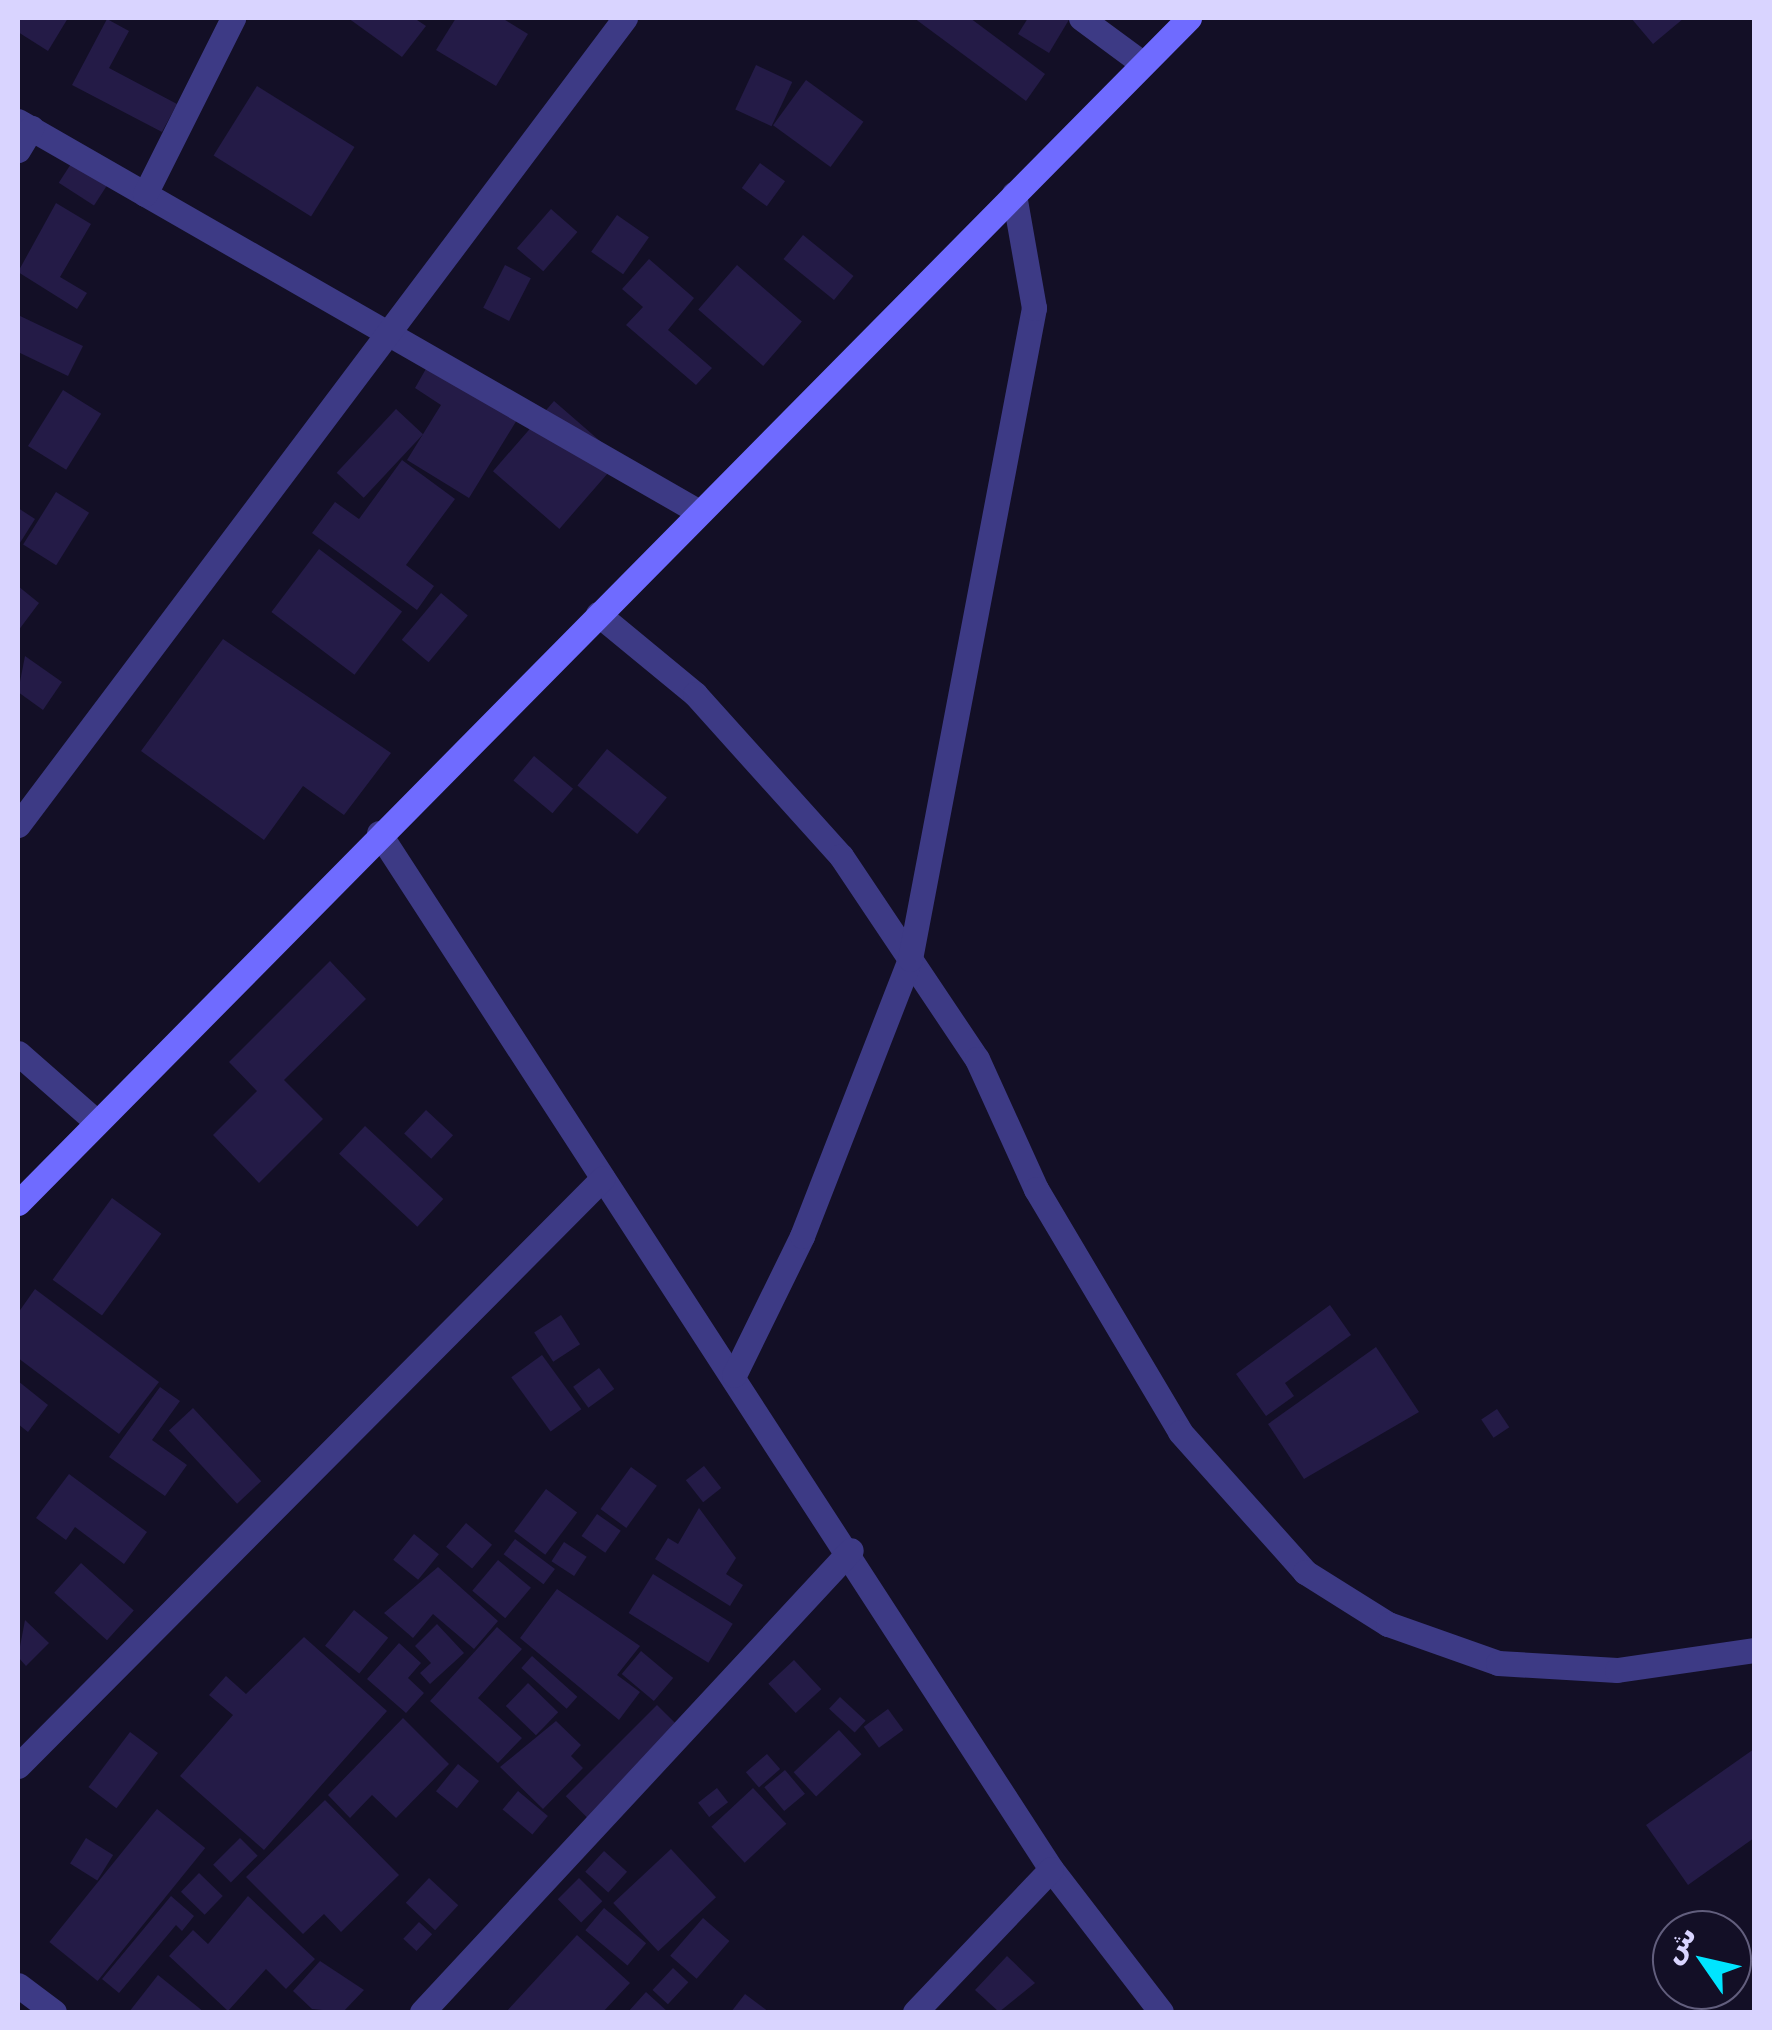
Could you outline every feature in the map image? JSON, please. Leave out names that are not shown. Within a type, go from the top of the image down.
[{"type":"street","points":[[144,194],[233,18]]},
{"type":"street","points":[[18,824],[625,18]]},
{"type":"street","points":[[1081,18],[1142,63]]},
{"type":"street","points":[[18,1203],[93,1119],[1189,18]]},
{"type":"street","points":[[22,133],[144,194],[699,512]]},
{"type":"street","points":[[734,1375],[802,1236],[910,959],[1034,308],[1014,194]]},
{"type":"street","points":[[598,614],[767,767],[910,959],[977,1059],[1036,1189],[1180,1432],[1306,1572],[1388,1624],[1498,1663],[1617,1670],[1754,1650]]},
{"type":"street","points":[[379,833],[851,1550],[1051,1869],[1160,2012]]},
{"type":"street","points":[[18,1053],[93,1119]]},
{"type":"street","points":[[18,1766],[603,1178]]},
{"type":"street","points":[[422,2012],[851,1550]]},
{"type":"street","points":[[915,2012],[1051,1869]]},
{"type":"street","points":[[18,1985],[54,2012]]},
{"type":"building","points":[[18,18],[68,18],[48,51],[18,32]]},
{"type":"building","points":[[348,18],[414,18],[426,26],[402,57]]},
{"type":"building","points":[[456,18],[502,18],[528,34],[496,86],[436,50]]},
{"type":"building","points":[[914,18],[970,18],[1045,74],[1026,101]]},
{"type":"building","points":[[1028,18],[1070,18],[1049,53],[1018,34]]},
{"type":"building","points":[[1631,18],[1684,18],[1653,44]]},
{"type":"building","points":[[107,19],[129,31],[109,68],[177,104],[162,132],[72,85]]},
{"type":"building","points":[[756,65],[792,82],[772,126],[735,109]]},
{"type":"building","points":[[806,80],[863,122],[831,167],[773,125]]},
{"type":"building","points":[[257,86],[355,147],[311,216],[214,156]]},
{"type":"building","points":[[80,150],[115,173],[94,206],[59,183]]},
{"type":"building","points":[[760,163],[785,181],[767,206],[742,188]]},
{"type":"building","points":[[56,203],[91,224],[60,277],[87,293],[77,309],[18,272]]},
{"type":"building","points":[[551,209],[577,232],[543,271],[517,248]]},
{"type":"building","points":[[617,215],[649,237],[623,274],[591,252]]},
{"type":"building","points":[[803,235],[854,276],[834,300],[783,259]]},
{"type":"building","points":[[649,259],[694,298],[668,330],[712,368],[696,385],[626,325],[643,307],[622,289]]},
{"type":"building","points":[[505,265],[531,278],[509,321],[483,308]]},
{"type":"building","points":[[737,265],[802,321],[763,366],[698,310]]},
{"type":"building","points":[[18,315],[83,346],[68,376],[18,352]]},
{"type":"building","points":[[431,360],[520,415],[469,498],[407,460],[441,405],[415,388]]},
{"type":"building","points":[[63,390],[101,414],[66,470],[28,446]]},
{"type":"building","points":[[554,401],[620,459],[559,529],[493,471]]},
{"type":"building","points":[[396,409],[423,434],[364,498],[337,473]]},
{"type":"building","points":[[402,460],[455,499],[406,565],[434,586],[417,610],[312,533],[335,502],[359,519]]},
{"type":"building","points":[[56,492],[89,513],[56,565],[23,545]]},
{"type":"building","points":[[18,508],[35,519],[18,546]]},
{"type":"building","points":[[319,549],[402,612],[355,675],[271,612]]},
{"type":"building","points":[[18,586],[39,603],[18,631]]},
{"type":"building","points":[[441,593],[468,615],[429,662],[402,640]]},
{"type":"building","points":[[223,639],[391,753],[344,815],[303,786],[264,840],[141,751]]},
{"type":"building","points":[[25,656],[62,682],[43,710],[18,692]]},
{"type":"building","points":[[607,749],[667,797],[637,834],[577,786]]},
{"type":"building","points":[[534,756],[573,789],[552,813],[513,781]]},
{"type":"building","points":[[330,961],[366,999],[284,1080],[323,1119],[259,1183],[213,1135],[257,1091],[229,1062]]},
{"type":"building","points":[[426,1110],[453,1135],[431,1159],[404,1133]]},
{"type":"building","points":[[365,1126],[443,1199],[417,1227],[339,1154]]},
{"type":"building","points":[[112,1198],[161,1234],[102,1316],[53,1280]]},
{"type":"building","points":[[35,1289],[159,1382],[119,1434],[18,1358],[18,1313]]},
{"type":"building","points":[[1330,1305],[1351,1335],[1285,1383],[1294,1396],[1266,1416],[1236,1374]]},
{"type":"building","points":[[561,1315],[580,1344],[553,1362],[534,1332]]},
{"type":"building","points":[[1376,1347],[1419,1412],[1304,1479],[1268,1424]]},
{"type":"building","points":[[542,1355],[581,1409],[551,1432],[511,1377]]},
{"type":"building","points":[[599,1368],[614,1389],[588,1408],[573,1387]]},
{"type":"building","points":[[18,1381],[48,1405],[28,1432],[18,1424]]},
{"type":"building","points":[[160,1387],[180,1401],[152,1440],[187,1465],[165,1496],[109,1457]]},
{"type":"building","points":[[193,1408],[261,1481],[237,1504],[169,1431]]},
{"type":"building","points":[[1497,1409],[1509,1427],[1494,1438],[1481,1420]]},
{"type":"building","points":[[704,1466],[721,1488],[703,1502],[686,1480]]},
{"type":"building","points":[[631,1467],[657,1486],[626,1528],[600,1509]]},
{"type":"building","points":[[69,1474],[147,1532],[124,1564],[75,1527],[66,1540],[36,1518]]},
{"type":"building","points":[[546,1489],[577,1512],[545,1555],[514,1531]]},
{"type":"building","points":[[699,1508],[736,1558],[726,1574],[743,1585],[730,1606],[655,1559],[668,1538],[678,1544]]},
{"type":"building","points":[[597,1514],[621,1531],[605,1553],[582,1536]]},
{"type":"building","points":[[466,1523],[492,1545],[472,1569],[446,1547]]},
{"type":"building","points":[[414,1534],[439,1554],[418,1580],[393,1560]]},
{"type":"building","points":[[515,1539],[555,1569],[543,1584],[504,1554]]},
{"type":"building","points":[[564,1542],[587,1557],[574,1576],[551,1561]]},
{"type":"building","points":[[498,1560],[531,1588],[505,1618],[472,1591]]},
{"type":"building","points":[[81,1563],[134,1611],[107,1640],[54,1593]]},
{"type":"building","points":[[438,1567],[498,1621],[474,1649],[433,1614],[413,1638],[384,1613]]},
{"type":"building","points":[[653,1574],[733,1624],[708,1663],[629,1613]]},
{"type":"building","points":[[557,1589],[640,1646],[617,1675],[640,1692],[619,1720],[520,1638]]},
{"type":"building","points":[[354,1610],[388,1638],[359,1673],[325,1646]]},
{"type":"building","points":[[25,1620],[49,1643],[26,1666],[18,1657]]},
{"type":"building","points":[[437,1624],[464,1653],[430,1684],[420,1673],[431,1663],[415,1646]]},
{"type":"building","points":[[497,1627],[522,1649],[478,1698],[522,1738],[498,1763],[430,1701]]},
{"type":"building","points":[[304,1637],[387,1711],[264,1850],[180,1776],[233,1715],[209,1695],[226,1676],[246,1694]]},
{"type":"building","points":[[399,1643],[421,1663],[408,1678],[424,1693],[406,1713],[367,1679]]},
{"type":"building","points":[[641,1651],[673,1678],[654,1701],[622,1674]]},
{"type":"building","points":[[532,1656],[577,1697],[567,1709],[521,1668]]},
{"type":"building","points":[[794,1660],[821,1689],[796,1713],[768,1684]]},
{"type":"building","points":[[528,1683],[558,1712],[536,1735],[506,1706]]},
{"type":"building","points":[[840,1697],[866,1721],[855,1733],[829,1709]]},
{"type":"building","points":[[657,1705],[680,1728],[589,1820],[566,1796]]},
{"type":"building","points":[[888,1709],[903,1730],[879,1748],[864,1727]]},
{"type":"building","points":[[403,1718],[449,1764],[396,1818],[372,1795],[350,1818],[328,1795]]},
{"type":"building","points":[[556,1721],[581,1745],[571,1756],[583,1768],[543,1809],[500,1767]]},
{"type":"building","points":[[839,1730],[862,1754],[816,1796],[794,1772]]},
{"type":"building","points":[[130,1732],[158,1753],[116,1808],[88,1787]]},
{"type":"building","points":[[1754,1749],[1754,1838],[1688,1885],[1646,1825]]},
{"type":"building","points":[[767,1754],[780,1769],[759,1787],[746,1772]]},
{"type":"building","points":[[458,1764],[479,1781],[457,1808],[436,1791]]},
{"type":"building","points":[[785,1770],[805,1794],[784,1811],[764,1787]]},
{"type":"building","points":[[717,1788],[728,1802],[709,1817],[698,1803]]},
{"type":"building","points":[[753,1788],[786,1824],[745,1863],[711,1827]]},
{"type":"building","points":[[518,1791],[548,1816],[532,1834],[503,1809]]},
{"type":"building","points":[[325,1800],[399,1875],[341,1932],[324,1914],[303,1934],[246,1877]]},
{"type":"building","points":[[157,1809],[205,1848],[98,1981],[49,1942]]},
{"type":"building","points":[[86,1838],[113,1855],[97,1880],[70,1863]]},
{"type":"building","points":[[240,1838],[258,1856],[231,1883],[213,1865]]},
{"type":"building","points":[[671,1849],[716,1897],[658,1951],[613,1903]]},
{"type":"building","points":[[604,1851],[627,1872],[608,1893],[585,1872]]},
{"type":"building","points":[[199,1873],[223,1896],[205,1915],[181,1892]]},
{"type":"building","points":[[429,1878],[458,1905],[435,1930],[406,1903]]},
{"type":"building","points":[[579,1878],[602,1901],[581,1923],[558,1899]]},
{"type":"building","points":[[171,1896],[194,1916],[182,1931],[176,1925],[119,1993],[102,1979]]},
{"type":"building","points":[[248,1896],[315,1959],[286,1989],[266,1969],[228,2011],[169,1956],[193,1930],[208,1944]]},
{"type":"building","points":[[604,1908],[646,1943],[627,1966],[585,1930]]},
{"type":"building","points":[[703,1918],[729,1941],[697,1979],[670,1956]]},
{"type":"building","points":[[419,1922],[432,1934],[416,1951],[403,1939]]},
{"type":"building","points":[[577,1935],[630,1983],[603,2012],[506,2012]]},
{"type":"building","points":[[1007,1956],[1035,1983],[999,2012],[975,1990]]},
{"type":"building","points":[[320,1961],[364,1990],[343,2012],[312,2009],[293,1991]]},
{"type":"building","points":[[673,1968],[688,1982],[668,2004],[653,1990]]},
{"type":"building","points":[[158,1975],[204,2012],[129,2012]]},
{"type":"building","points":[[646,1992],[668,2012],[628,2012]]},
{"type":"building","points":[[745,1994],[769,2012],[731,2012]]}]
